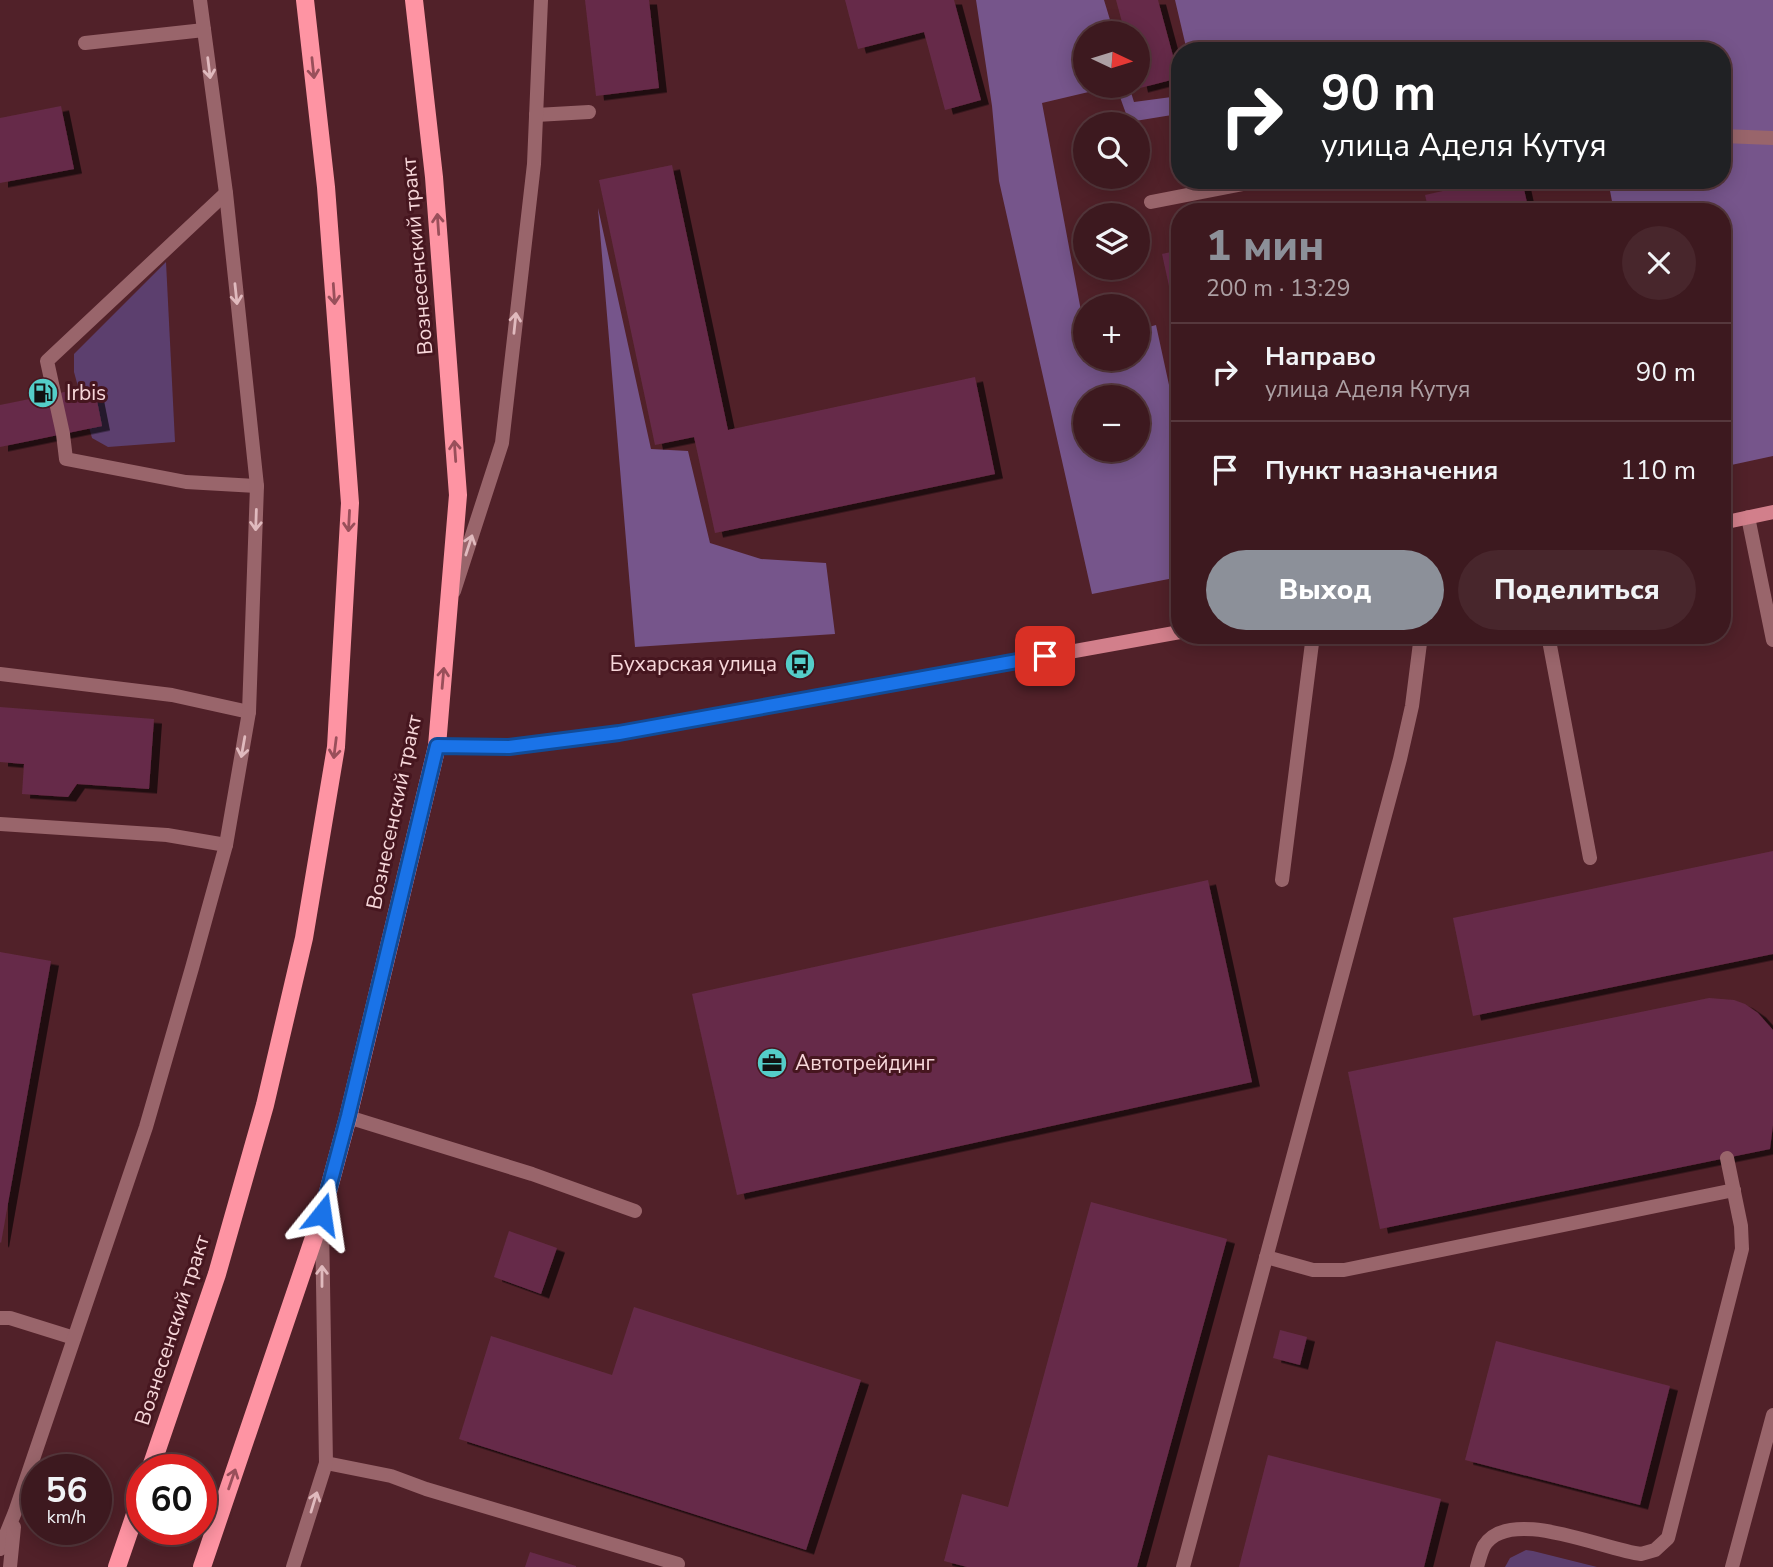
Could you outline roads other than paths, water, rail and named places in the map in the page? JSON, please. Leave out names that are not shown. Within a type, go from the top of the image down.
[{"type":"main road","name":"Вознесенский тракт","points":[[155,1454],[217,1274],[265,1105],[304,937],[336,747],[350,503],[326,187],[305,0]]},
{"type":"main road","name":"Вознесенский тракт","points":[[202,1567],[322,1214],[437,746],[458,495],[434,177],[414,0]]},
{"type":"main road","points":[[117,1567],[126,1541]]},
{"type":"street","points":[[0,1549],[146,1127],[226,845],[249,712],[257,486],[226,193],[200,0]]},
{"type":"street","points":[[449,610],[502,443],[534,164],[541,0]]},
{"type":"street","points":[[85,43],[205,30]]},
{"type":"street","points":[[536,115],[589,112]]},
{"type":"street","points":[[1731,136],[1773,138]]},
{"type":"street","points":[[1151,202],[1218,189]]},
{"type":"street","points":[[226,193],[47,361],[66,459],[186,482],[257,486]]},
{"type":"street","points":[[1731,521],[1773,512]]},
{"type":"street","points":[[1748,517],[1773,640]]},
{"type":"street","points":[[437,746],[509,747],[619,733],[1171,634]]},
{"type":"street","points":[[1282,880],[1312,644]]},
{"type":"street","points":[[1184,1567],[1400,759],[1412,706],[1421,644]]},
{"type":"street","points":[[1550,644],[1590,858]]},
{"type":"street","points":[[0,674],[172,695],[249,712]]},
{"type":"street","points":[[0,824],[167,835],[226,845]]},
{"type":"street","points":[[348,1116],[531,1174],[635,1211]]},
{"type":"street","points":[[1478,1567],[1487,1542],[1506,1531],[1518,1528],[1540,1529],[1641,1554],[1655,1550],[1668,1538],[1740,1259],[1742,1234],[1727,1158]]},
{"type":"street","points":[[1266,1257],[1313,1270],[1344,1270],[1734,1190]]},
{"type":"street","points":[[293,1567],[326,1463],[322,1214]]},
{"type":"street","points":[[0,1318],[10,1318],[75,1338]]},
{"type":"street","points":[[1732,1567],[1773,1415]]},
{"type":"street","points":[[326,1463],[391,1476],[426,1489],[677,1564]]},
{"type":"street","points":[[10,1567],[15,1512]]},
{"type":"place","name":"Irbis","points":[[43,393]]},
{"type":"place","name":"Бухарская улица","points":[[800,664]]},
{"type":"place","name":"Автотрейдинг","points":[[772,1063]]}]
